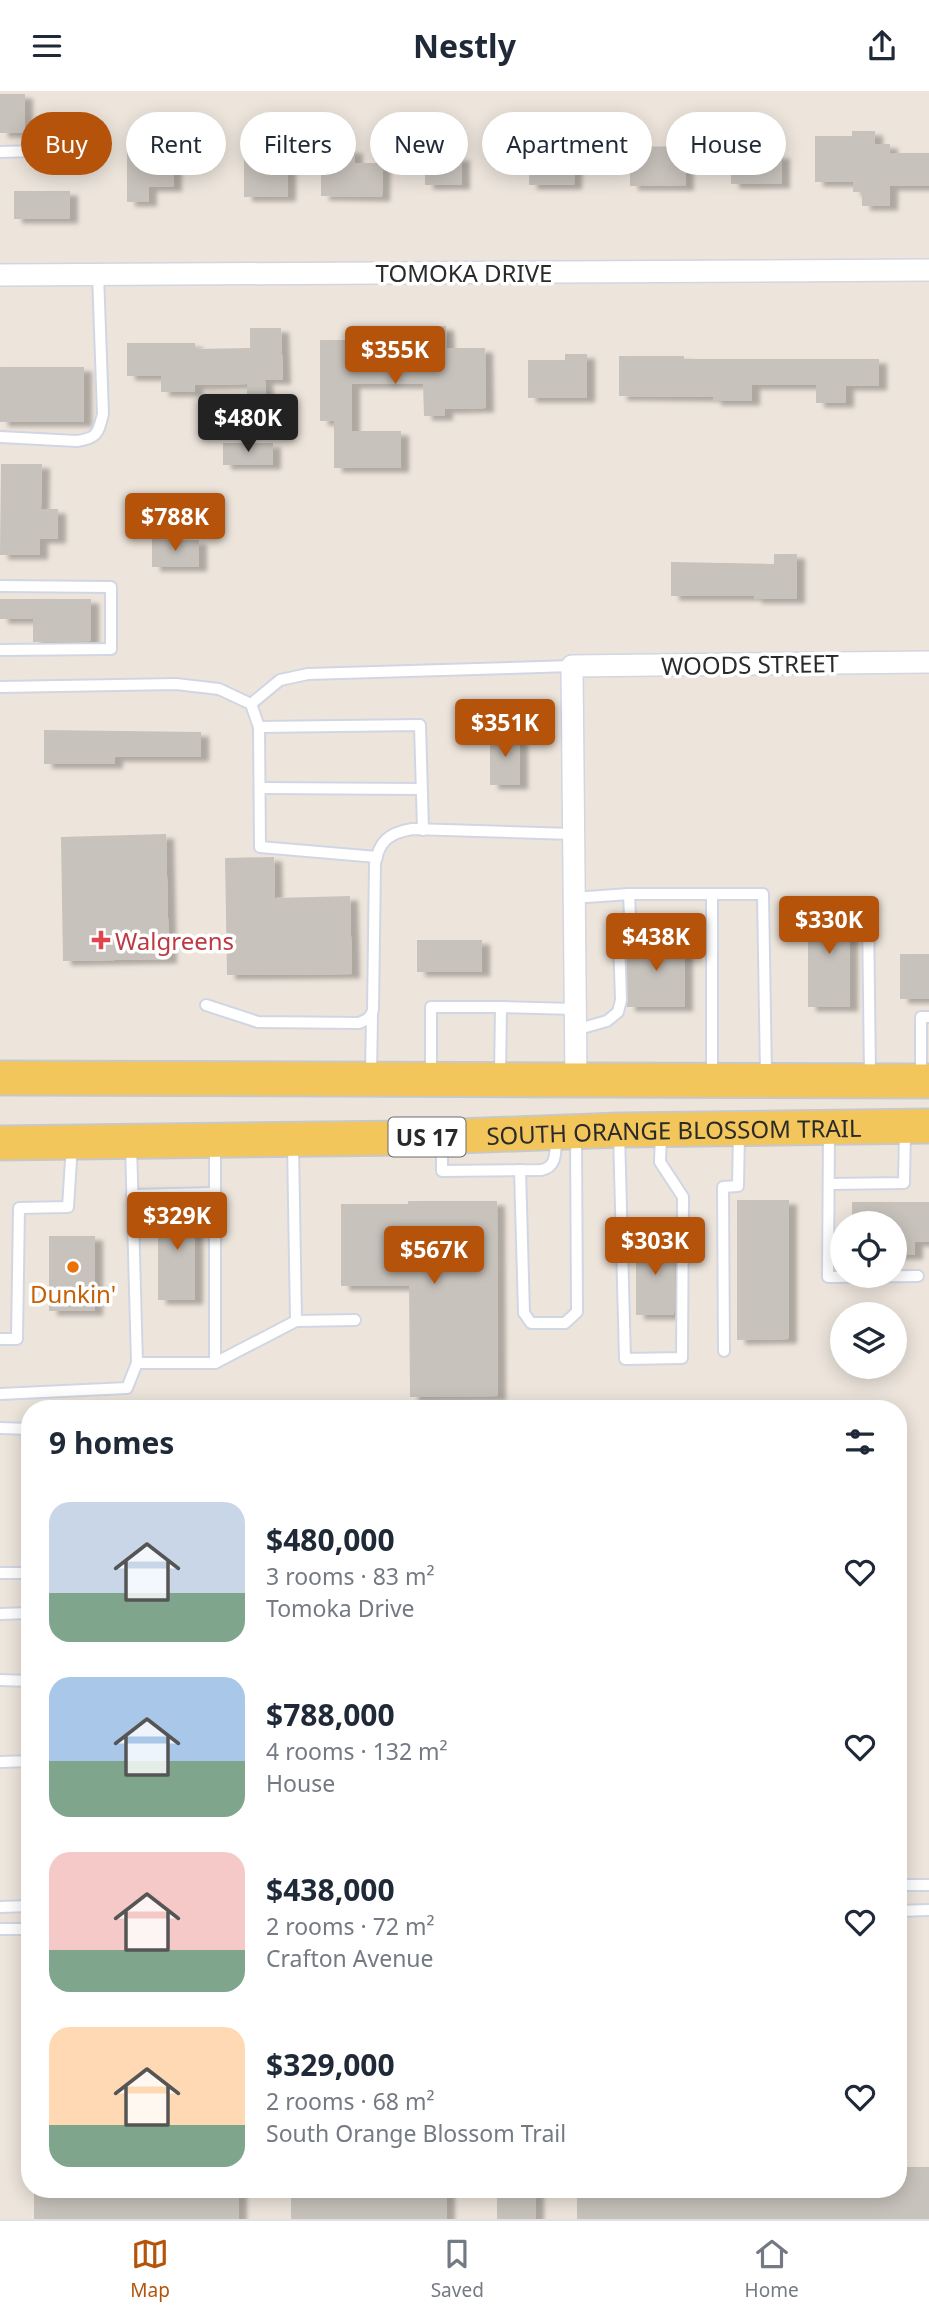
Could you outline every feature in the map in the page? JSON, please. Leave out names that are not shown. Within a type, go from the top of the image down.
[{"type":"main road","name":"SOUTH ORANGE BLOSSOM TRAIL","points":[[0,1078],[925,1081]]},
{"type":"main road","name":"SOUTH ORANGE BLOSSOM TRAIL","points":[[0,1143],[293,1140],[661,1129],[917,1126]]},
{"type":"street","name":"TOMOKA DRIVE","points":[[0,275],[929,269]]},
{"type":"street","name":"WOODS STREET","points":[[572,666],[929,662]]},
{"type":"street","points":[[572,666],[576,1080]]},
{"type":"lane","points":[[0,152],[21,151]]},
{"type":"lane","points":[[0,437],[77,441],[89,439],[99,432],[103,414],[98,274]]},
{"type":"lane","points":[[0,586],[111,587],[111,649],[0,650]]},
{"type":"lane","points":[[251,704],[280,680],[308,674],[572,666]]},
{"type":"lane","points":[[0,687],[176,684],[219,689],[251,704],[259,727],[260,847],[377,857]]},
{"type":"lane","points":[[259,727],[420,725],[423,830]]},
{"type":"lane","points":[[260,788],[421,789]]},
{"type":"lane","points":[[371,1078],[378,848],[400,831],[572,834]]},
{"type":"lane","points":[[575,1030],[607,1021],[618,1012],[621,1000],[620,939],[624,923],[629,916],[629,894]]},
{"type":"lane","points":[[573,898],[629,894],[763,894],[764,1059],[767,1082]]},
{"type":"lane","points":[[712,894],[712,1081]]},
{"type":"lane","points":[[868,913],[870,1082]]},
{"type":"lane","points":[[206,1005],[258,1023],[359,1023],[372,1016]]},
{"type":"lane","points":[[431,1079],[431,1007],[575,1009]]},
{"type":"lane","points":[[500,1007],[500,1080]]},
{"type":"lane","points":[[925,1081],[922,1017],[929,1017]]},
{"type":"lane","points":[[829,1184],[904,1183],[917,1126]]},
{"type":"lane","points":[[829,1127],[828,1277],[918,1276]]},
{"type":"lane","points":[[724,1351],[723,1187],[738,1186],[739,1128]]},
{"type":"lane","points":[[619,1130],[625,1359],[682,1358],[682,1197],[660,1162],[661,1129]]},
{"type":"lane","points":[[442,1137],[442,1171],[541,1170],[553,1165],[566,1132]]},
{"type":"lane","points":[[520,1170],[524,1313],[531,1323],[565,1323],[577,1312],[566,1132]]},
{"type":"lane","points":[[215,1140],[215,1363]]},
{"type":"lane","points":[[293,1140],[296,1321]]},
{"type":"lane","points":[[0,1339],[16,1339],[19,1208],[68,1207],[72,1142]]},
{"type":"lane","points":[[0,1394],[127,1388],[136,1363],[131,1142]]},
{"type":"lane","points":[[132,1195],[215,1193]]},
{"type":"lane","points":[[136,1363],[215,1363],[296,1321],[355,1320]]},
{"type":"lane","points":[[0,1428],[21,1429]]},
{"type":"lane","points":[[0,1573],[21,1573]]},
{"type":"lane","points":[[0,1614],[21,1613]]},
{"type":"lane","points":[[0,1680],[21,1681]]},
{"type":"lane","points":[[0,1762],[21,1761]]},
{"type":"lane","points":[[907,1885],[929,1885]]},
{"type":"lane","points":[[0,1907],[21,1906]]},
{"type":"lane","points":[[907,1911],[929,1910]]},
{"type":"lane","points":[[0,1929],[21,1929]]},
{"type":"building","points":[[0,94],[25,94],[25,112],[21,112],[21,133],[0,133]]},
{"type":"building","points":[[852,131],[875,131],[875,144],[890,144],[890,153],[929,153],[929,186],[890,186],[890,206],[862,206],[862,192],[853,192],[853,182],[815,182],[815,136],[852,136]]},
{"type":"building","points":[[666,146],[666,175],[686,175],[686,186],[630,186],[630,175],[652,175],[652,147]]},
{"type":"building","points":[[356,163],[370,163],[370,175],[383,175],[382,197],[321,196],[321,175],[356,175]]},
{"type":"building","points":[[127,175],[174,175],[174,187],[149,187],[149,202],[127,202]]},
{"type":"building","points":[[244,175],[288,175],[288,197],[244,197]]},
{"type":"building","points":[[425,175],[462,175],[462,185],[425,185]]},
{"type":"building","points":[[529,175],[574,175],[574,185],[529,185]]},
{"type":"building","points":[[731,175],[782,175],[782,184],[731,184]]},
{"type":"building","points":[[14,191],[70,191],[70,219],[14,219]]},
{"type":"building","points":[[446,326],[447,348],[485,348],[486,408],[445,409],[445,416],[424,416],[423,384],[352,384],[352,431],[401,431],[401,468],[334,468],[334,421],[320,421],[320,340],[364,340],[364,331],[423,331],[422,327]]},
{"type":"building","points":[[250,328],[281,328],[283,380],[265,380],[266,401],[247,401],[247,384],[195,385],[195,392],[161,392],[161,376],[127,376],[127,343],[195,343],[195,349],[250,348]]},
{"type":"building","points":[[565,354],[587,354],[587,398],[528,398],[528,360],[565,360]]},
{"type":"building","points":[[619,356],[684,356],[684,359],[879,359],[879,386],[846,386],[846,403],[816,403],[816,385],[752,385],[752,401],[713,401],[713,397],[619,396]]},
{"type":"building","points":[[0,367],[84,367],[84,422],[0,422]]},
{"type":"building","points":[[223,443],[273,443],[273,465],[223,465]]},
{"type":"building","points":[[1,464],[42,464],[41,509],[58,509],[58,539],[40,539],[40,555],[0,555]]},
{"type":"building","points":[[152,539],[199,540],[199,567],[152,567]]},
{"type":"building","points":[[774,554],[797,554],[797,599],[671,596],[671,562],[774,564]]},
{"type":"building","points":[[0,599],[91,599],[91,641],[33,642],[33,619],[0,619]]},
{"type":"building","points":[[44,730],[201,732],[201,757],[115,757],[115,764],[44,764]]},
{"type":"building","points":[[490,734],[520,734],[520,785],[490,785]]},
{"type":"building","name":"Walgreens","points":[[166,834],[169,959],[63,961],[61,837]]},
{"type":"building","points":[[274,857],[275,898],[350,896],[352,974],[227,975],[225,858]]},
{"type":"building","points":[[808,905],[850,905],[850,1007],[808,1007]]},
{"type":"building","points":[[417,940],[482,940],[482,972],[417,972]]},
{"type":"building","points":[[627,940],[685,940],[685,1007],[627,1007]]},
{"type":"building","points":[[900,954],[929,954],[929,999],[900,999]]},
{"type":"building","points":[[737,1200],[789,1200],[789,1339],[737,1340]]},
{"type":"building","points":[[408,1201],[497,1201],[498,1396],[410,1397],[409,1286],[341,1286],[341,1204],[408,1204]]},
{"type":"building","points":[[852,1202],[929,1202],[929,1242],[915,1242],[915,1255],[907,1255],[907,1211],[852,1211]]},
{"type":"building","points":[[158,1203],[195,1203],[195,1300],[158,1300]]},
{"type":"building","points":[[49,1236],[95,1236],[95,1311],[49,1311]]},
{"type":"building","points":[[636,1239],[675,1240],[674,1315],[636,1315]]},
{"type":"building","points":[[907,2167],[929,2167],[929,2219],[577,2219],[577,2198],[907,2198]]},
{"type":"building","points":[[34,2198],[239,2198],[239,2219],[34,2219]]},
{"type":"building","points":[[291,2198],[447,2198],[447,2219],[291,2219]]},
{"type":"building","points":[[497,2198],[536,2198],[536,2219],[497,2219]]},
{"type":"place","name":"Walgreens","points":[[101,940]]},
{"type":"place","name":"Dunkin'","points":[[73,1267]]}]
